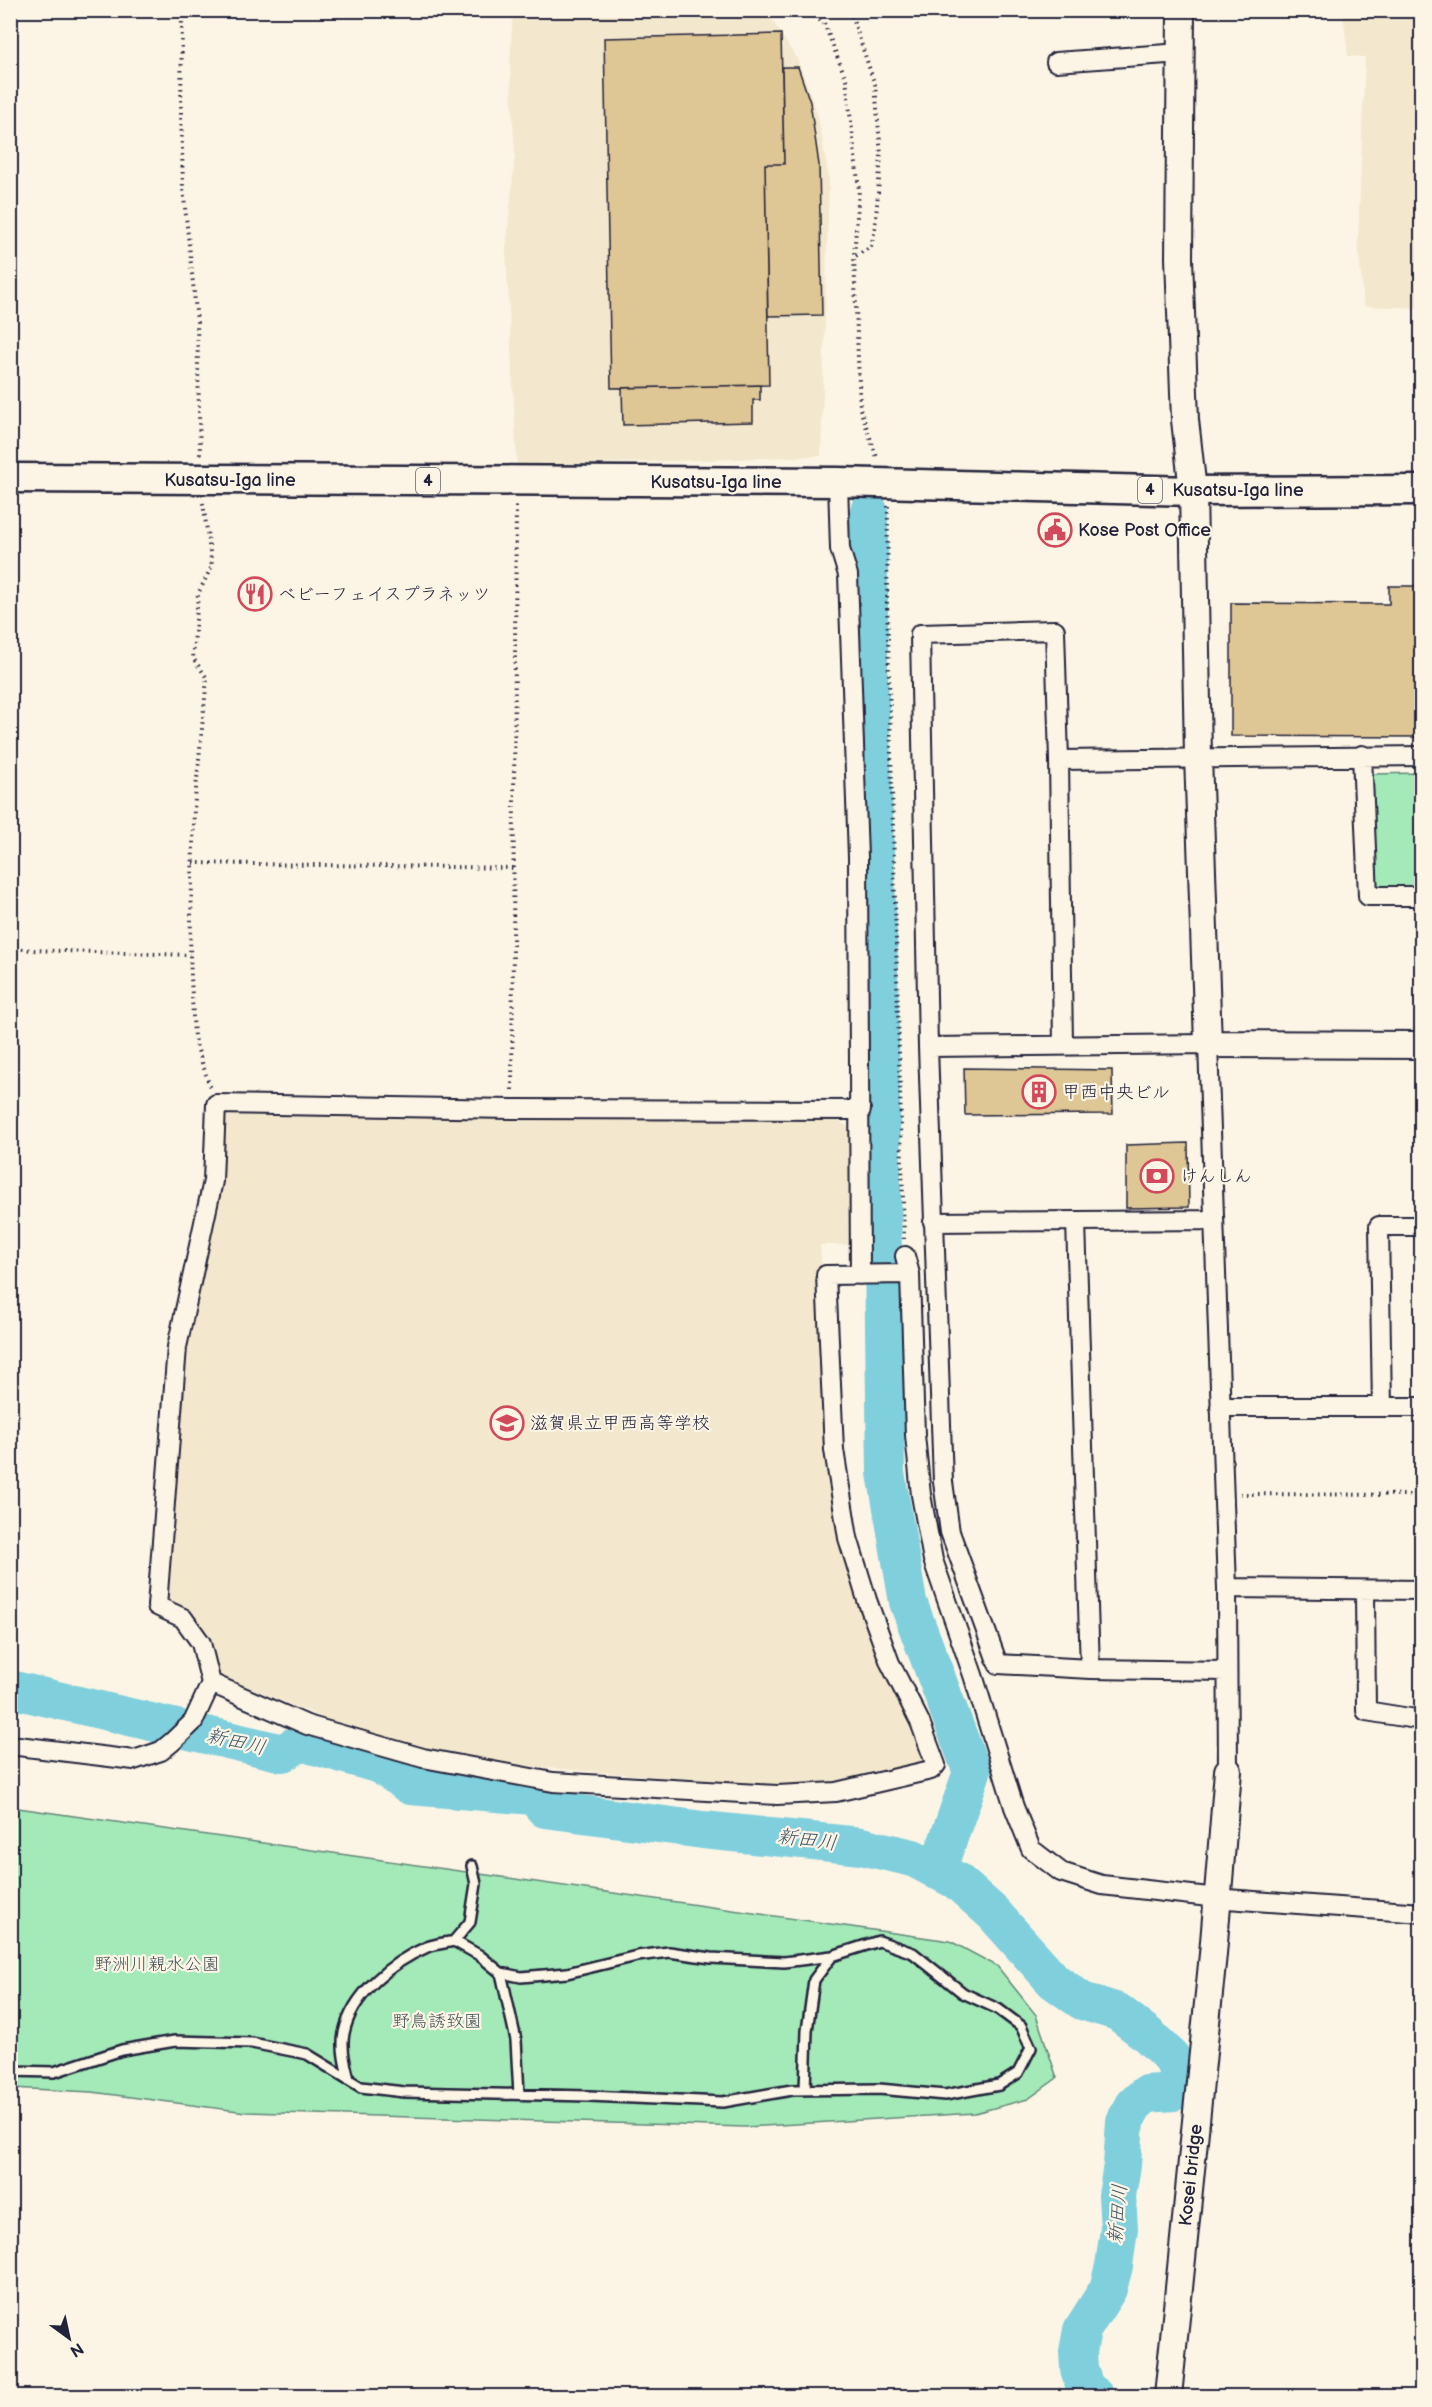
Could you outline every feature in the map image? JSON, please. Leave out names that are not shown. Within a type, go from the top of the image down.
[{"type":"main road","name":"Kusatsu-Iga line","points":[[10,478],[842,482],[1192,491],[1422,490]]},
{"type":"street","points":[[1181,10],[1179,258],[1185,420],[1192,491],[1198,756],[1227,1588],[1228,1771]]},
{"type":"street","points":[[1056,62],[1181,53]]},
{"type":"street","points":[[842,482],[840,549],[848,575],[858,856],[864,1275]]},
{"type":"street","points":[[1064,1045],[1055,630],[920,634],[933,1222],[942,1471],[950,1532],[999,1664],[1090,1669],[1227,1671]]},
{"type":"street","points":[[1362,755],[1368,896],[1422,896]]},
{"type":"street","points":[[1059,760],[1198,756],[1422,756]]},
{"type":"street","points":[[928,1047],[1208,1044],[1422,1045]]},
{"type":"street","points":[[10,1745],[134,1760],[162,1751],[193,1722],[211,1683],[201,1643],[183,1618],[157,1606],[177,1347],[213,1181],[216,1104],[512,1109],[861,1110]]},
{"type":"street","points":[[933,1222],[1213,1220]]},
{"type":"street","points":[[1076,1222],[1090,1669]]},
{"type":"street","points":[[1382,1407],[1379,1226],[1422,1226]]},
{"type":"street","points":[[905,1256],[915,1435],[921,1495],[933,1560],[973,1675],[1014,1807],[1031,1849],[1061,1872],[1102,1885],[1218,1898],[1422,1912]]},
{"type":"street","points":[[211,1683],[307,1725],[423,1758],[553,1782],[777,1795],[836,1792],[931,1770],[936,1765],[920,1722],[890,1664],[851,1549],[834,1450],[826,1275],[906,1275]]},
{"type":"street","points":[[1220,1407],[1422,1407]]},
{"type":"street","points":[[1227,1588],[1422,1590]]},
{"type":"street","points":[[1365,1591],[1366,1711],[1422,1720]]},
{"type":"street","name":"Kosei bridge","points":[[1168,2397],[1213,1954],[1228,1771]]},
{"type":"lane","points":[[349,2079],[344,2059],[344,2033],[353,2008],[371,1986],[393,1968],[428,1947],[454,1941],[470,1922],[476,1884],[472,1866]]},
{"type":"lane","points":[[10,2071],[54,2072],[122,2050],[175,2042],[252,2043],[307,2054],[361,2086],[404,2092],[723,2102],[805,2090],[879,2090],[945,2095],[999,2085],[1018,2073],[1031,2048],[1021,2026],[998,2009],[963,1993],[913,1953],[879,1941],[832,1956],[784,1962],[711,1958],[669,1952],[637,1956],[567,1973],[521,1977],[501,1973],[479,1955],[454,1941]]},
{"type":"lane","points":[[805,2090],[807,2031],[814,1980],[832,1956]]},
{"type":"lane","points":[[501,1973],[516,2040],[519,2094]]},
{"type":"path","points":[[182,10],[183,188],[197,321],[200,480],[212,566],[198,594],[193,658],[207,678],[194,809],[190,955],[195,1038],[216,1104]]},
{"type":"path","points":[[804,10],[824,23],[846,80],[859,190],[854,257],[860,409],[888,501],[887,602],[905,1256]]},
{"type":"path","points":[[850,10],[875,85],[881,156],[875,229],[871,246],[854,257]]},
{"type":"path","points":[[512,1109],[516,481]]},
{"type":"path","points":[[193,863],[513,868]]},
{"type":"path","points":[[10,947],[31,950],[190,955]]},
{"type":"path","points":[[1224,1494],[1422,1495]]},
{"type":"shaded area","points":[[766,10],[798,61],[818,116],[829,179],[821,456],[517,466],[506,250],[515,156],[510,63],[513,11]]},
{"type":"shaded area","points":[[1343,11],[1421,11],[1421,308],[1364,306],[1358,243],[1365,57],[1348,56]]},
{"type":"shaded area","name":"滋賀県立甲西高等学校","points":[[220,1115],[839,1121],[852,1130],[853,1245],[820,1245],[840,1497],[935,1766],[831,1791],[526,1766],[405,1744],[329,1720],[221,1676],[210,1645],[192,1612],[162,1597],[186,1350],[222,1176]]},
{"type":"green space","points":[[1421,773],[1421,890],[1384,891],[1374,880],[1373,774]]},
{"type":"green space","name":"野洲川親水公園","points":[[11,1807],[950,1941],[997,1966],[1036,2015],[1057,2078],[1028,2099],[975,2113],[745,2127],[246,2112],[92,2092],[11,2088]]},
{"type":"water","points":[[1071,2378],[1086,2396],[1075,2395],[1067,2382]]},
{"type":"building","points":[[781,34],[784,164],[765,164],[769,385],[611,388],[604,38]]},
{"type":"building","points":[[782,67],[798,67],[810,102],[819,165],[822,315],[768,316],[765,164],[784,164]]},
{"type":"building","points":[[760,385],[760,400],[753,400],[753,422],[623,425],[622,388]]},
{"type":"building","points":[[1389,586],[1422,586],[1422,737],[1231,736],[1231,603],[1389,604]]},
{"type":"building","name":"甲西中央ビル","points":[[964,1068],[1112,1070],[1113,1114],[965,1115]]},
{"type":"building","name":"けんしん","points":[[1188,1143],[1189,1207],[1126,1208],[1126,1145]]},
{"type":"waterway","points":[[869,511],[869,673],[879,966],[886,1473],[908,1602],[972,1772],[937,1871]]},
{"type":"waterway","name":"新田川","points":[[10,1689],[283,1753],[301,1742],[380,1765],[410,1786],[534,1796],[545,1809],[703,1830],[861,1846],[913,1858],[957,1881],[993,1913],[1054,1981],[1082,2001],[1118,2012],[1148,2035],[1171,2057],[1178,2071],[1179,2082],[1174,2092],[1146,2094],[1134,2105],[1125,2121],[1117,2196],[1119,2229],[1114,2266],[1108,2289],[1082,2330],[1078,2352],[1079,2369],[1085,2387],[1095,2396]]},
{"type":"place","name":"Kose Post Office","points":[[1055,530]]},
{"type":"place","name":"ベビーフェイスプラネッツ","points":[[255,594]]},
{"type":"place","name":"甲西中央ビル","points":[[1039,1092]]},
{"type":"place","name":"けんしん","points":[[1157,1176]]},
{"type":"place","name":"滋賀県立甲西高等学校","points":[[507,1423]]},
{"type":"park label","name":"野鳥誘致園","points":[[437,2021]]}]
